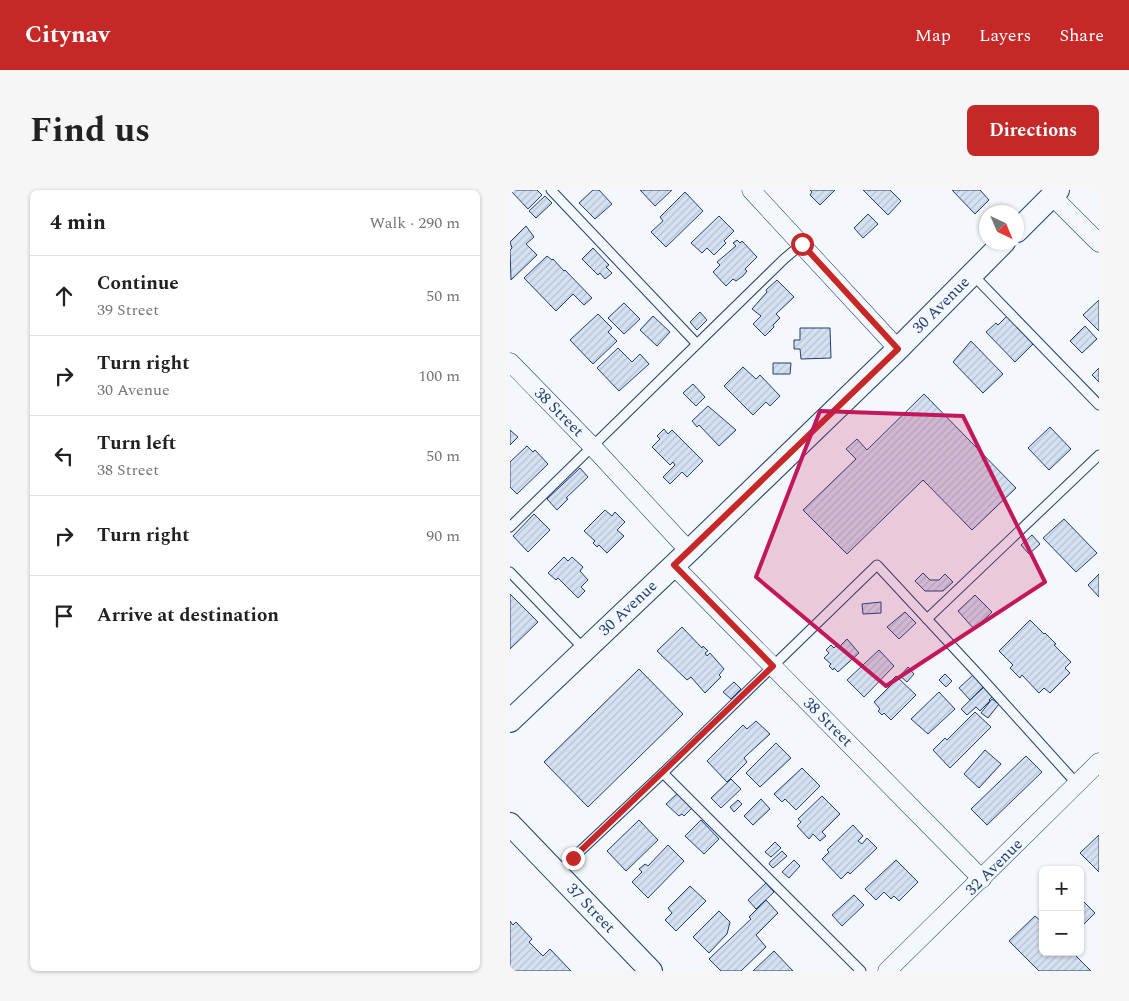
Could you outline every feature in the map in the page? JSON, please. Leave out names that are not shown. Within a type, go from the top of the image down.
[{"type":"street","points":[[751,190],[898,349]]},
{"type":"street","points":[[1024,223],[1055,193],[1099,243]]},
{"type":"street","name":"30 Avenue","points":[[510,721],[898,349],[996,250]]},
{"type":"street","name":"38 Street","points":[[510,362],[592,446],[681,558],[773,666],[982,879]]},
{"type":"street","name":"32 Avenue","points":[[887,971],[1099,762]]},
{"type":"street","name":"37 Street","points":[[510,824],[651,971]]},
{"type":"lane","points":[[551,190],[697,344]]},
{"type":"lane","points":[[558,197],[565,190]]},
{"type":"lane","points":[[510,527],[802,244]]},
{"type":"lane","points":[[971,274],[1099,405]]},
{"type":"lane","points":[[927,619],[1099,454]]},
{"type":"lane","points":[[557,873],[877,565],[1077,784]]},
{"type":"lane","points":[[510,572],[584,649]]},
{"type":"lane","points":[[663,773],[861,971]]},
{"type":"highlighted area","points":[[820,411],[963,416],[1045,582],[886,686],[756,577]]},
{"type":"building","points":[[510,190],[537,190],[542,195],[528,209]]},
{"type":"building","points":[[593,190],[599,190],[612,204],[595,219],[579,203]]},
{"type":"building","points":[[640,190],[672,190],[655,206]]},
{"type":"building","points":[[810,190],[835,190],[820,205],[810,195],[812,192]]},
{"type":"building","points":[[863,190],[890,190],[901,201],[888,215]]},
{"type":"building","points":[[952,190],[980,190],[989,200],[984,205],[979,205],[979,210],[975,214]]},
{"type":"building","points":[[685,192],[703,211],[666,247],[651,232],[663,221],[660,217]]},
{"type":"building","points":[[545,196],[552,203],[536,218],[529,211]]},
{"type":"building","points":[[868,214],[878,224],[863,238],[854,228]]},
{"type":"building","points":[[719,216],[734,231],[724,241],[726,243],[714,255],[707,248],[702,253],[691,243]]},
{"type":"building","points":[[526,226],[534,237],[526,244],[537,255],[511,280],[510,250],[512,248],[510,242]]},
{"type":"building","points":[[737,240],[740,243],[742,241],[757,257],[745,269],[747,271],[743,276],[736,281],[733,279],[726,286],[713,272],[720,265],[717,262],[736,246],[733,243]]},
{"type":"building","points":[[593,248],[609,265],[606,267],[612,273],[605,279],[600,273],[598,275],[582,259]]},
{"type":"building","points":[[547,256],[565,270],[592,298],[584,305],[573,294],[556,311],[524,278]]},
{"type":"building","points":[[777,280],[794,297],[776,314],[780,318],[765,336],[753,324],[761,316],[752,309],[767,292],[766,290]]},
{"type":"building","points":[[1099,300],[1099,331],[1083,315]]},
{"type":"building","points":[[624,303],[640,319],[624,334],[608,318]]},
{"type":"building","points":[[700,312],[707,320],[697,330],[690,322]]},
{"type":"building","points":[[598,314],[612,328],[608,332],[617,341],[593,364],[570,340]]},
{"type":"building","points":[[1008,315],[1035,342],[1015,362],[986,332],[996,323],[998,325]]},
{"type":"building","points":[[653,316],[670,332],[657,346],[640,330]]},
{"type":"building","points":[[1085,326],[1097,339],[1082,353],[1070,341]]},
{"type":"building","points":[[800,328],[830,328],[831,358],[801,359],[800,349],[794,349],[794,340],[800,340]]},
{"type":"building","points":[[971,341],[1003,374],[983,393],[953,362]]},
{"type":"building","points":[[618,348],[632,362],[640,354],[649,364],[619,391],[597,368]]},
{"type":"building","points":[[773,363],[791,363],[790,374],[773,374]]},
{"type":"building","points":[[743,367],[756,379],[760,375],[780,396],[770,406],[766,402],[753,415],[724,386]]},
{"type":"building","points":[[1099,368],[1099,382],[1092,375]]},
{"type":"building","points":[[693,384],[705,397],[696,406],[683,393]]},
{"type":"building","points":[[924,394],[1016,488],[972,530],[923,480],[847,554],[803,510],[856,459],[846,449],[857,439],[867,450]]},
{"type":"building","points":[[708,406],[736,430],[719,446],[699,425],[697,427],[692,421]]},
{"type":"building","points":[[1050,427],[1071,449],[1049,470],[1028,448]]},
{"type":"building","points":[[664,429],[668,434],[672,430],[703,461],[687,477],[682,472],[670,484],[663,477],[675,465],[673,462],[670,465],[652,447],[660,439],[657,436]]},
{"type":"building","points":[[510,430],[518,437],[510,445]]},
{"type":"building","points":[[527,446],[533,452],[535,450],[548,464],[517,494],[510,487],[510,462]]},
{"type":"building","points":[[580,468],[588,477],[566,498],[568,499],[557,510],[547,499]]},
{"type":"building","points":[[605,510],[612,516],[615,512],[625,522],[617,530],[624,536],[607,553],[599,545],[597,547],[593,543],[595,541],[584,531]]},
{"type":"building","points":[[534,514],[550,530],[528,552],[513,536]]},
{"type":"building","points":[[1064,519],[1097,553],[1076,572],[1043,538]]},
{"type":"building","points":[[1032,535],[1040,544],[1029,554],[1021,545]]},
{"type":"building","points":[[564,557],[568,561],[572,557],[583,567],[580,571],[588,580],[581,587],[585,591],[578,598],[558,578],[556,580],[548,573]]},
{"type":"building","points":[[923,573],[930,580],[939,580],[945,574],[953,582],[943,591],[925,591],[915,581]]},
{"type":"building","points":[[1099,574],[1099,597],[1088,585]]},
{"type":"building","points":[[510,594],[538,622],[510,649]]},
{"type":"building","points":[[975,595],[992,612],[974,629],[958,611]]},
{"type":"building","points":[[881,602],[881,613],[863,614],[862,604]]},
{"type":"building","points":[[905,612],[916,623],[899,639],[887,627]]},
{"type":"building","points":[[1030,620],[1056,644],[1054,645],[1071,662],[1065,668],[1070,673],[1050,693],[1044,688],[1039,693],[1022,675],[1020,678],[1010,668],[1013,665],[999,651]]},
{"type":"building","points":[[682,627],[702,648],[703,646],[708,651],[705,653],[707,656],[710,653],[724,669],[719,675],[721,677],[705,693],[691,677],[687,680],[657,651]]},
{"type":"building","points":[[847,639],[859,653],[838,672],[829,666],[831,664],[824,658],[829,653],[826,650],[831,645],[834,648],[836,646],[838,648]]},
{"type":"building","points":[[879,650],[894,666],[864,697],[847,680]]},
{"type":"building","points":[[908,667],[914,674],[907,682],[900,676]]},
{"type":"building","points":[[639,669],[683,714],[588,807],[544,762]]},
{"type":"building","points":[[945,674],[952,681],[946,687],[939,680]]},
{"type":"building","points":[[973,675],[984,686],[970,700],[959,688]]},
{"type":"building","points":[[896,676],[916,695],[891,720],[884,713],[882,715],[878,711],[880,709],[874,702],[893,683],[891,681]]},
{"type":"building","points":[[734,682],[741,689],[731,699],[723,692]]},
{"type":"building","points":[[985,686],[994,695],[980,711],[976,707],[967,715],[961,709]]},
{"type":"building","points":[[939,692],[955,709],[928,734],[911,719]]},
{"type":"building","points":[[992,699],[999,704],[988,718],[981,713]]},
{"type":"building","points":[[975,712],[991,727],[950,768],[933,750],[945,738],[947,740]]},
{"type":"building","points":[[756,721],[770,734],[744,758],[747,762],[727,782],[707,761],[743,725],[747,729]]},
{"type":"building","points":[[776,743],[791,758],[760,787],[746,773]]},
{"type":"building","points":[[985,750],[1001,764],[979,788],[964,774]]},
{"type":"building","points":[[1026,756],[1042,772],[987,825],[971,809]]},
{"type":"building","points":[[802,768],[820,786],[796,810],[785,799],[782,802],[774,794]]},
{"type":"building","points":[[731,779],[741,789],[721,808],[711,798]]},
{"type":"building","points":[[679,792],[693,807],[684,816],[682,814],[679,816],[666,804]]},
{"type":"building","points":[[822,796],[840,814],[822,832],[826,836],[820,841],[813,834],[809,839],[797,826],[801,822],[798,819]]},
{"type":"building","points":[[761,799],[770,809],[753,825],[744,816]]},
{"type":"building","points":[[738,800],[742,804],[734,812],[730,807]]},
{"type":"building","points":[[639,820],[658,840],[626,871],[607,851]]},
{"type":"building","points":[[701,820],[719,839],[704,854],[685,836]]},
{"type":"building","points":[[853,825],[863,836],[858,841],[862,844],[867,838],[877,848],[850,874],[848,872],[841,879],[822,859],[829,852],[827,850]]},
{"type":"building","points":[[1099,835],[1099,872],[1080,853]]},
{"type":"building","points":[[775,842],[781,848],[771,857],[765,852]]},
{"type":"building","points":[[668,845],[684,861],[648,898],[632,882],[642,872],[639,869],[645,864],[648,866]]},
{"type":"building","points":[[782,851],[787,856],[773,868],[769,864],[770,862]]},
{"type":"building","points":[[794,860],[800,866],[789,878],[782,872]]},
{"type":"building","points":[[896,860],[918,882],[899,901],[894,896],[891,899],[884,892],[876,900],[865,889]]},
{"type":"building","points":[[766,883],[774,892],[756,909],[748,900]]},
{"type":"building","points":[[690,886],[706,901],[676,931],[665,920],[672,913],[668,908]]},
{"type":"building","points":[[854,895],[864,905],[842,926],[832,915]]},
{"type":"building","points":[[766,900],[778,913],[756,935],[766,947],[741,971],[721,971],[709,959],[751,919],[749,917]]},
{"type":"building","points":[[1084,902],[1095,913],[1084,924]]},
{"type":"building","points":[[719,911],[730,922],[727,934],[709,953],[693,937]]},
{"type":"building","points":[[1035,916],[1039,920],[1039,956],[1076,956],[1091,971],[1039,971],[1009,941]]},
{"type":"building","points":[[510,921],[513,925],[516,922],[532,939],[529,942],[543,956],[550,949],[571,971],[510,971]]},
{"type":"building","points":[[774,951],[793,971],[753,971]]},
{"type":"route","points":[[573,858],[773,666],[674,565],[898,349],[802,244]]}]
